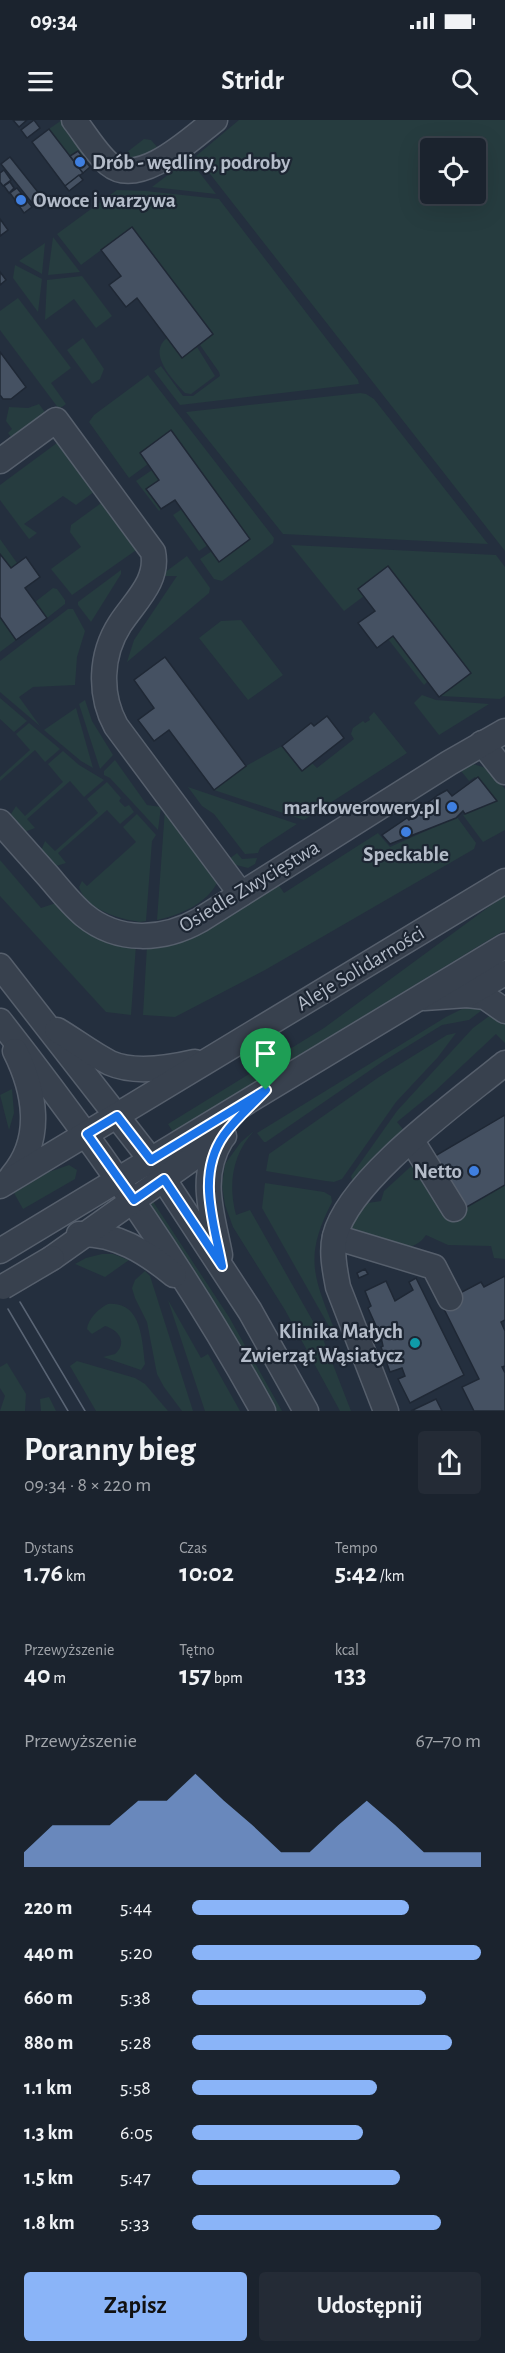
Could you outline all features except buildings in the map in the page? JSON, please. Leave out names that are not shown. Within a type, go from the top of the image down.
[{"type":"street","points":[[74,120],[109,165],[127,171],[136,171],[153,165],[215,120]]},
{"type":"street","points":[[0,461],[56,420],[153,552],[154,574],[118,627],[110,648],[104,672],[107,707],[116,726],[241,894]]},
{"type":"street","name":"Osiedle Zwycięstwa","points":[[0,822],[71,903],[94,922],[115,932],[144,937],[182,929],[505,730]]},
{"type":"street","points":[[482,743],[505,772]]},
{"type":"street","name":"Aleje Solidarności","points":[[2,1176],[87,1134],[505,881]]},
{"type":"street","points":[[0,1288],[52,1258],[134,1200],[157,1169],[266,1090],[505,946]]},
{"type":"street","points":[[0,966],[157,1169],[222,1266],[306,1411]]},
{"type":"street","points":[[467,995],[505,973]]},
{"type":"street","points":[[419,998],[467,995],[485,997],[505,1011]]},
{"type":"street","points":[[0,1022],[87,1134],[134,1200],[190,1288],[263,1411]]},
{"type":"street","points":[[0,1022],[22,1066],[33,1112],[34,1130],[21,1165],[2,1176]]},
{"type":"street","points":[[44,1022],[111,1063],[134,1068],[176,1067],[212,1058]]},
{"type":"street","points":[[386,1411],[338,1287],[334,1266],[335,1237],[346,1210],[357,1195],[412,1141],[505,1063]]},
{"type":"street","points":[[222,1266],[208,1183],[212,1159],[224,1136],[266,1090]]},
{"type":"street","points":[[28,1150],[87,1134]]},
{"type":"street","points":[[23,1239],[119,1179],[157,1169],[224,1136]]},
{"type":"street","points":[[412,1141],[454,1209]]},
{"type":"street","points":[[23,1239],[87,1234],[117,1240],[141,1250],[190,1288]]},
{"type":"street","points":[[335,1237],[434,1267],[450,1298]]},
{"type":"green space","points":[[62,120],[86,152],[81,156],[77,151],[70,156],[49,129]]},
{"type":"green space","points":[[239,120],[505,120],[505,551],[196,156]]},
{"type":"green space","points":[[144,139],[151,140],[158,148],[138,158],[122,156]]},
{"type":"green space","points":[[189,159],[216,194],[152,187]]},
{"type":"green space","points":[[117,190],[219,199],[359,384],[180,405],[154,371],[161,366],[183,396],[193,396],[220,376],[200,345],[213,333],[132,227],[81,265],[57,234]]},
{"type":"green space","points":[[53,237],[80,272],[48,275]]},
{"type":"green space","points":[[45,243],[42,274],[19,261]]},
{"type":"green space","points":[[15,265],[42,279],[38,312],[13,278]]},
{"type":"green space","points":[[82,276],[112,316],[96,328],[74,299],[45,320],[47,280]]},
{"type":"green space","points":[[18,298],[71,368],[51,383],[66,404],[59,409],[0,330],[0,311]]},
{"type":"green space","points":[[83,338],[104,369],[100,379],[92,384],[67,350]]},
{"type":"green space","points":[[167,338],[197,347],[215,376],[191,394],[185,393],[168,373],[160,358],[161,344]]},
{"type":"green space","points":[[148,375],[274,538],[273,543],[222,581],[214,579],[200,559],[212,551],[220,561],[250,539],[172,431],[140,452],[148,464],[129,478],[89,422],[94,415]]},
{"type":"green space","points":[[360,393],[374,399],[488,544],[283,534],[186,412]]},
{"type":"green space","points":[[39,404],[49,418],[15,442],[8,433],[12,429],[6,421],[9,407],[28,408]]},
{"type":"green space","points":[[61,440],[98,489],[76,505],[63,496],[24,524],[37,533],[29,539],[0,500],[0,485]]},
{"type":"green space","points":[[152,470],[159,480],[146,489],[161,509],[159,511],[136,481]]},
{"type":"green space","points":[[104,501],[142,546],[72,595],[51,569],[81,547],[70,532],[71,525]]},
{"type":"green space","points":[[182,509],[208,545],[199,551],[173,515]]},
{"type":"green space","points":[[0,539],[17,563],[11,568],[0,554]]},
{"type":"green space","points":[[291,545],[496,555],[505,567],[505,696],[500,699],[440,696],[470,673],[388,566],[364,596],[344,611]]},
{"type":"green space","points":[[187,556],[210,588],[209,593],[127,662],[134,640],[177,576],[160,576]]},
{"type":"green space","points":[[121,570],[121,574],[91,622],[78,602]]},
{"type":"green space","points":[[53,588],[57,589],[65,600],[65,604],[47,618],[35,602]]},
{"type":"green space","points":[[68,609],[73,609],[85,631],[77,657],[75,685],[33,687],[19,697],[40,726],[0,692],[0,661]]},
{"type":"green space","points":[[0,618],[16,640],[0,652]]},
{"type":"green space","points":[[241,620],[283,675],[248,700],[199,638],[221,621]]},
{"type":"green space","points":[[393,636],[428,681],[424,685],[388,639]]},
{"type":"green space","points":[[422,695],[436,700],[489,704],[439,735],[414,703]]},
{"type":"green space","points":[[0,698],[27,721],[14,732],[0,719]]},
{"type":"green space","points":[[85,700],[92,721],[113,755],[100,769],[79,704]]},
{"type":"green space","points":[[76,708],[93,768],[81,761],[44,730]]},
{"type":"green space","points":[[374,712],[407,753],[304,820],[214,790],[246,766],[282,746],[301,771],[312,763],[317,768],[354,739],[351,734],[353,728],[363,721],[365,723],[370,720],[369,717]]},
{"type":"green space","points":[[29,723],[60,749],[45,762],[35,750],[0,781],[0,777],[30,750],[16,734]]},
{"type":"green space","points":[[63,751],[79,765],[104,780],[84,797],[70,781],[27,819],[35,828],[20,831],[11,819],[11,814],[16,806],[25,816],[63,782],[48,764]]},
{"type":"green space","points":[[115,760],[147,805],[161,807],[158,830],[110,778],[104,775],[104,771]]},
{"type":"green space","points":[[473,764],[486,768],[505,789],[505,830],[483,842],[463,815],[494,801],[475,777],[469,781],[458,767]]},
{"type":"green space","points":[[107,782],[121,798],[119,801],[125,807],[129,805],[134,812],[120,824],[107,810],[58,853],[66,863],[56,866],[41,851],[45,841],[55,851],[98,813],[87,799]]},
{"type":"green space","points":[[188,787],[297,824],[260,848],[258,853],[245,854],[214,814],[202,806]]},
{"type":"green space","points":[[165,809],[218,881],[200,902],[175,915],[157,920]]},
{"type":"green space","points":[[137,814],[156,835],[152,841],[146,921],[140,922],[114,916],[96,907],[83,895],[79,887],[82,881],[87,886],[136,842],[123,827]]},
{"type":"green space","points":[[457,817],[476,843],[474,849],[265,970],[175,1017],[143,1015],[147,946],[276,881],[284,893],[378,833],[390,847]]},
{"type":"green space","points":[[237,853],[242,859],[257,858],[255,864],[248,868],[236,865],[229,859]]},
{"type":"green space","points":[[0,860],[41,908],[59,902],[136,945],[131,1015],[106,1012],[0,896]]},
{"type":"green space","points":[[505,895],[505,930],[173,1132],[168,1124],[324,1028]]},
{"type":"green space","points":[[462,1009],[482,1010],[469,1020],[442,1025],[382,1062],[266,1142],[257,1133],[446,1017]]},
{"type":"green space","points":[[492,1014],[505,1023],[505,1043],[496,1034],[435,1091],[397,1122],[406,1133],[353,1184],[351,1176],[397,1111],[473,1028]]},
{"type":"green space","points":[[456,1033],[438,1057],[396,1102],[342,1179],[334,1182],[266,1171],[269,1154],[379,1077],[447,1035]]},
{"type":"green space","points":[[12,1089],[14,1113],[9,1130],[0,1095]]},
{"type":"green space","points":[[254,1131],[241,1150],[234,1170],[232,1192],[236,1215],[250,1210],[323,1339],[351,1411],[340,1411],[285,1310],[233,1227],[225,1205],[222,1185],[225,1164],[241,1142]]},
{"type":"green space","points":[[419,1159],[452,1216],[505,1185],[505,1259],[494,1258],[491,1246],[448,1245],[426,1235],[418,1243],[400,1248],[378,1242],[349,1229],[361,1204],[381,1201],[384,1191]]},
{"type":"green space","points":[[69,1165],[77,1170],[75,1179],[23,1209],[14,1193],[49,1172]]},
{"type":"green space","points":[[265,1183],[324,1192],[331,1196],[332,1202],[317,1239],[315,1269],[318,1284],[337,1336],[335,1337],[262,1208]]},
{"type":"green space","points":[[152,1200],[229,1317],[282,1411],[276,1411],[224,1320],[149,1204]]},
{"type":"green space","points":[[113,1254],[129,1260],[105,1277],[75,1264],[86,1258]]},
{"type":"green space","points":[[145,1271],[150,1276],[193,1411],[182,1411],[157,1374],[147,1322],[132,1288],[135,1280]]},
{"type":"green space","points":[[168,1300],[201,1358],[208,1354],[240,1411],[205,1411]]},
{"type":"green space","points":[[108,1304],[128,1309],[138,1324],[145,1364],[141,1370],[103,1357],[115,1354],[119,1350],[121,1341],[118,1334],[105,1326],[92,1334],[87,1329],[94,1314]]},
{"type":"green space","points":[[77,1361],[135,1378],[145,1384],[168,1411],[96,1411],[70,1366]]},
{"type":"green space","points":[[7,1363],[26,1394],[25,1411],[0,1411],[5,1396],[0,1388],[0,1367]]},
{"type":"green space","points":[[49,1397],[56,1411],[41,1411],[40,1399]]},
{"type":"tram line","points":[[20,1302],[85,1411]]},
{"type":"tram line","points":[[8,1309],[68,1411]]},
{"type":"place","name":"Drób - wędliny, podroby","points":[[80,162]]},
{"type":"place","name":"Owoce i warzywa","points":[[21,200]]},
{"type":"place","name":"markowerowery.pl","points":[[452,807]]},
{"type":"place","name":"Speckable","points":[[406,832]]},
{"type":"place","name":"Netto","points":[[474,1171]]},
{"type":"place","name":"Klinika Małych Zwierząt Wąsiatycz","points":[[415,1343]]},
{"type":"route","points":[[266,1090],[231,1126],[217,1146],[208,1172],[208,1193],[222,1266],[164,1179],[134,1200],[87,1134],[117,1116],[151,1160],[266,1090]]}]
